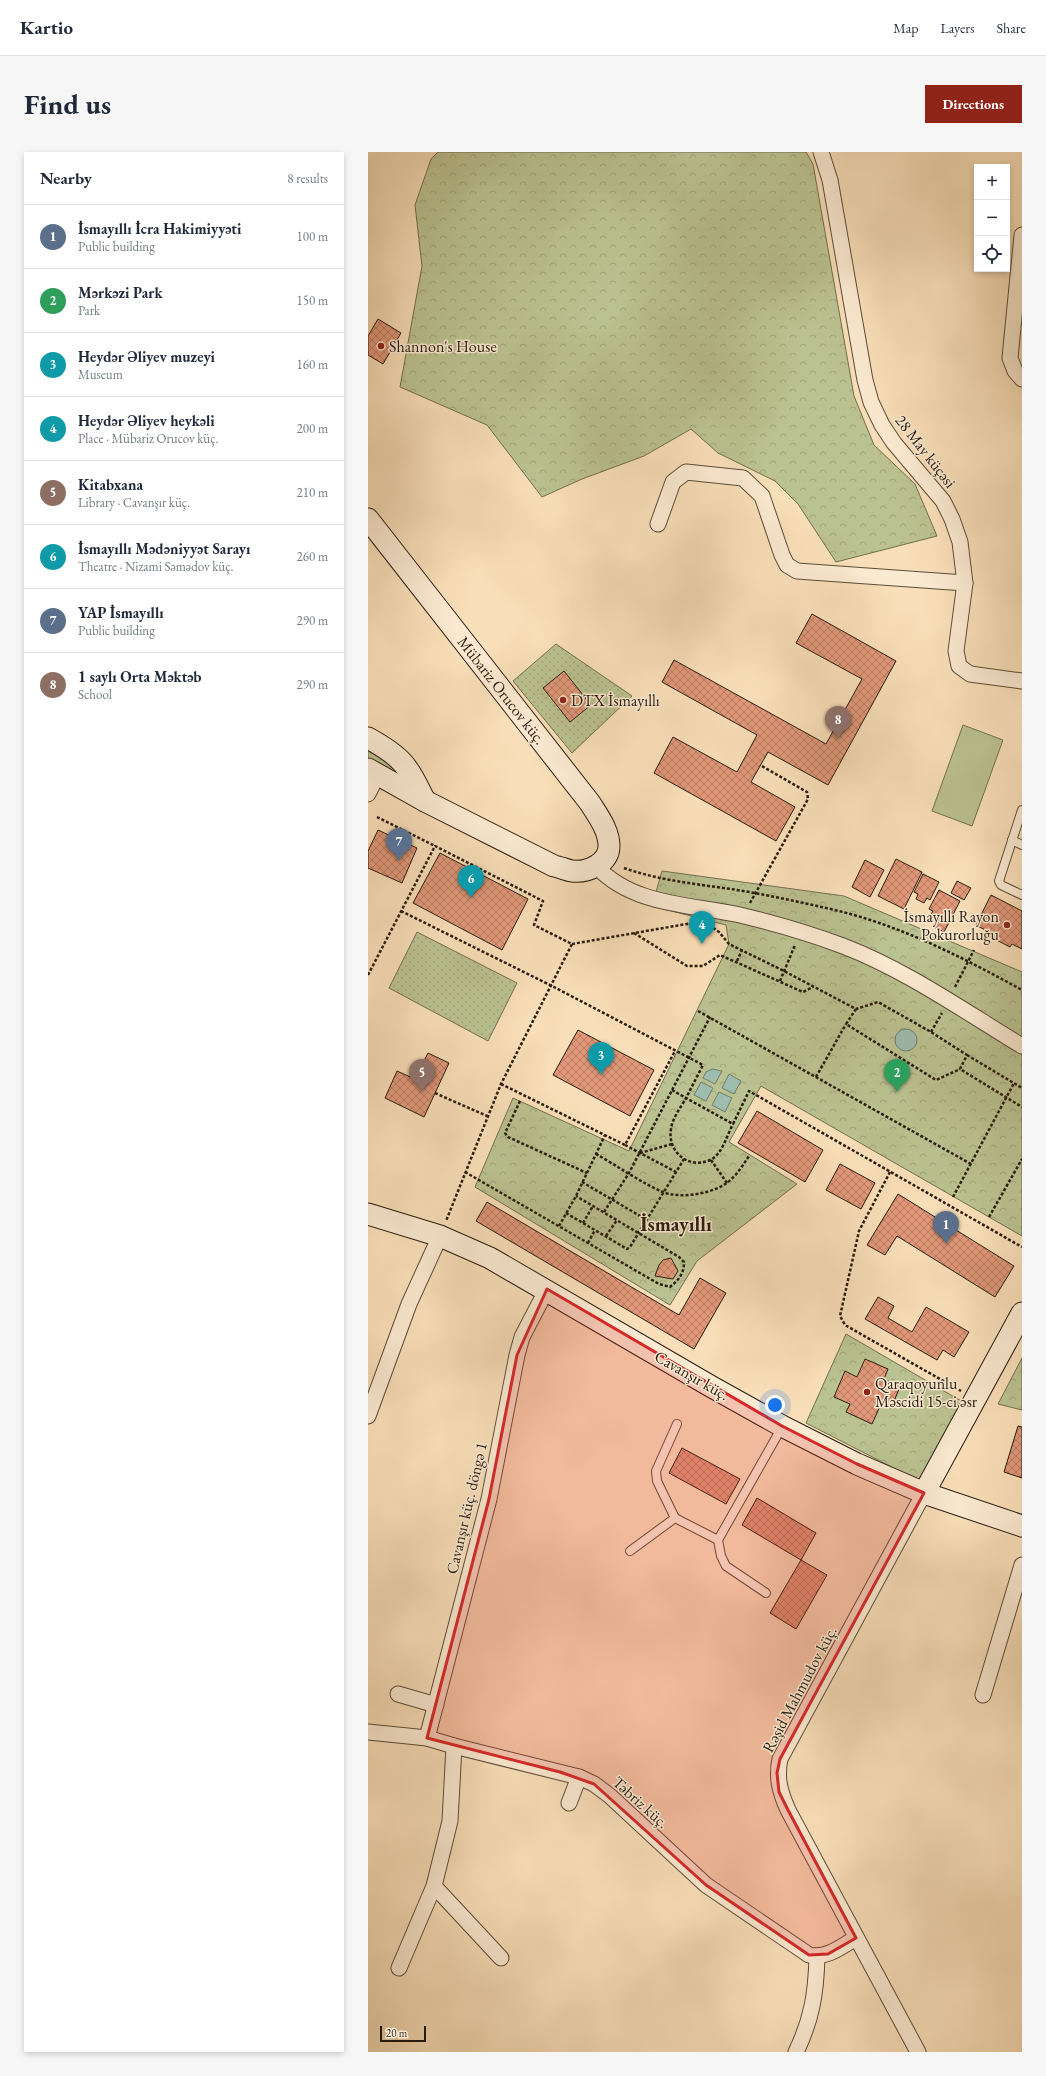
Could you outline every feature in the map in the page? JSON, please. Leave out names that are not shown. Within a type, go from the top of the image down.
[{"type":"main road","name":"Mübariz Orucov küç.","points":[[368,519],[590,803],[607,834],[609,847],[600,863]]},
{"type":"main road","points":[[368,738],[399,757],[409,768],[425,801]]},
{"type":"main road","points":[[373,771],[425,801],[554,866],[572,871],[585,871],[600,863]]},
{"type":"main road","name":"Cavanşır küç.","points":[[368,1214],[440,1236],[490,1258],[547,1289],[782,1426],[857,1464],[924,1493],[1022,1526]]},
{"type":"main road","points":[[924,1493],[1022,1313]]},
{"type":"street","name":"28 May küçəsi","points":[[824,154],[830,180],[865,380],[871,402],[882,426],[894,443],[943,502],[952,519],[960,542],[964,582],[956,658],[959,666],[970,674],[1022,681]]},
{"type":"street","points":[[1022,235],[1010,358],[1015,371],[1022,379]]},
{"type":"street","points":[[658,524],[673,482],[686,472],[743,478],[762,496],[782,555],[787,565],[797,571],[964,582]]},
{"type":"street","points":[[368,794],[373,771]]},
{"type":"street","points":[[600,863],[608,879],[633,893],[658,900],[744,916],[801,932],[843,946],[899,972],[1022,1046]]},
{"type":"street","points":[[368,1416],[409,1304],[440,1236]]},
{"type":"street","name":"Cavanşır küç. döngə 1","points":[[427,1738],[489,1499],[517,1355],[526,1330],[547,1289]]},
{"type":"street","name":"Rəşid Mahmudov küç.","points":[[918,2052],[788,1810],[780,1792],[777,1773],[780,1759],[924,1493]]},
{"type":"street","points":[[983,1695],[1022,1565]]},
{"type":"street","points":[[398,1694],[436,1705]]},
{"type":"street","name":"Təbriz küç.","points":[[368,1732],[397,1733],[427,1738],[579,1777],[594,1784],[610,1796],[706,1885],[793,1945],[809,1955],[817,1956]]},
{"type":"street","points":[[399,1968],[434,1886],[450,1821],[454,1746]]},
{"type":"street","points":[[569,1804],[579,1777]]},
{"type":"street","points":[[434,1886],[501,1958]]},
{"type":"street","points":[[796,2052],[807,2030],[816,1987],[817,1956],[828,1954],[856,1938]]},
{"type":"lane","points":[[1022,810],[999,881],[1001,885],[1022,895]]},
{"type":"lane","points":[[1012,840],[1022,845]]},
{"type":"lane","points":[[677,1424],[656,1471],[657,1481],[675,1518],[718,1540]]},
{"type":"lane","points":[[766,1593],[726,1566],[721,1556],[718,1540],[782,1426]]},
{"type":"lane","points":[[630,1551],[675,1518]]},
{"type":"path","points":[[744,916],[808,799],[807,792],[760,765]]},
{"type":"path","points":[[377,817],[544,901],[534,925],[572,944],[634,932],[697,924]]},
{"type":"path","points":[[368,975],[435,846]]},
{"type":"path","points":[[600,863],[671,880],[756,893],[828,908],[872,920],[969,961],[1022,990]]},
{"type":"path","points":[[400,911],[552,986],[703,1065],[671,1128],[672,1144],[677,1154],[686,1161],[699,1163],[710,1160],[719,1151],[749,1091],[1022,1247]]},
{"type":"path","points":[[702,924],[708,925],[719,932],[730,944],[856,1009]]},
{"type":"path","points":[[634,932],[687,966],[703,966],[720,955],[737,961],[803,992],[813,987]]},
{"type":"path","points":[[780,981],[801,932]]},
{"type":"path","points":[[440,1236],[501,1084],[572,944]]},
{"type":"path","points":[[737,961],[742,950]]},
{"type":"path","points":[[816,1077],[856,1009],[878,1002],[931,1032],[1022,1088]]},
{"type":"path","points":[[698,1010],[971,1164]]},
{"type":"path","points":[[604,1212],[640,1153],[710,1017]]},
{"type":"path","points":[[846,1024],[936,1080],[960,1069],[967,1055]]},
{"type":"path","points":[[625,1145],[675,1051]]},
{"type":"path","points":[[960,1069],[1022,1107]]},
{"type":"path","points":[[953,1197],[1014,1083]]},
{"type":"path","points":[[501,1084],[625,1145],[676,1172]]},
{"type":"path","points":[[672,1090],[733,1124]]},
{"type":"path","points":[[435,1093],[487,1116]]},
{"type":"path","points":[[520,1101],[505,1133],[508,1137],[587,1173]]},
{"type":"path","points":[[559,1226],[576,1196],[605,1135]]},
{"type":"path","points":[[640,1153],[672,1144]]},
{"type":"path","points":[[596,1154],[663,1192],[681,1195],[697,1193],[727,1183],[736,1175],[749,1156]]},
{"type":"path","points":[[566,1213],[627,1249],[639,1233],[684,1159]]},
{"type":"path","points":[[989,1218],[1022,1159]]},
{"type":"path","points":[[710,1160],[727,1183]]},
{"type":"path","points":[[465,1172],[659,1284],[670,1287],[677,1281],[684,1270],[684,1262],[639,1233],[576,1196]]},
{"type":"path","points":[[890,1172],[859,1231],[840,1316],[845,1325],[975,1399]]},
{"type":"path","points":[[582,1182],[647,1220]]},
{"type":"path","points":[[584,1223],[593,1206]]},
{"type":"path","points":[[606,1236],[617,1220]]},
{"type":"path","points":[[588,1243],[595,1230]]},
{"type":"highlighted area","points":[[547,1289],[782,1426],[857,1464],[924,1493],[780,1759],[777,1773],[779,1792],[856,1938],[828,1954],[809,1955],[706,1885],[594,1784],[560,1772],[427,1738],[489,1499],[517,1355]]},
{"type":"green space","points":[[438,152],[806,152],[813,164],[854,396],[874,445],[915,484],[937,536],[836,562],[798,504],[775,481],[718,453],[691,429],[644,456],[582,479],[542,497],[487,425],[400,387],[422,266],[415,205],[431,159]]},
{"type":"green space","points":[[556,644],[632,696],[572,753],[513,681]]},
{"type":"green space","points":[[963,725],[1003,740],[972,826],[932,811]]},
{"type":"green space","points":[[368,749],[391,761],[405,781],[368,762]]},
{"type":"green space","points":[[662,871],[844,896],[1022,972],[1022,1236],[761,1086],[729,1142],[797,1184],[697,1261],[670,1305],[475,1187],[513,1098],[629,1151],[729,944],[726,925],[652,906]]},
{"type":"green space","points":[[417,932],[517,983],[488,1041],[389,988]]},
{"type":"green space","points":[[846,1334],[963,1402],[919,1481],[806,1423]]},
{"type":"green space","points":[[1022,1358],[1022,1410],[998,1404]]},
{"type":"shaded area","points":[[906,1029],[914,1032],[917,1040],[914,1048],[906,1051],[898,1048],[895,1040],[898,1032]]},
{"type":"shaded area","points":[[712,1069],[722,1071],[715,1084],[703,1078],[706,1072]]},
{"type":"shaded area","points":[[729,1074],[741,1081],[734,1094],[722,1088]]},
{"type":"shaded area","points":[[701,1082],[713,1088],[706,1101],[694,1095]]},
{"type":"shaded area","points":[[719,1092],[732,1098],[725,1112],[712,1105]]},
{"type":"building","name":"Shannon's House","points":[[378,319],[401,333],[383,364],[368,355],[368,336]]},
{"type":"building","points":[[812,614],[896,661],[828,785],[768,752],[751,782],[795,807],[776,841],[654,773],[673,737],[737,772],[757,735],[662,682],[674,660],[826,744],[862,679],[796,643]]},
{"type":"building","points":[[564,671],[591,705],[570,722],[543,688]]},
{"type":"building","points":[[378,830],[417,848],[402,883],[368,868],[368,851]]},
{"type":"building","points":[[440,853],[528,899],[502,950],[413,903]]},
{"type":"building","points":[[896,859],[922,872],[904,909],[878,896]]},
{"type":"building","points":[[865,860],[884,870],[870,897],[852,887]]},
{"type":"building","points":[[923,874],[939,882],[930,900],[927,898],[924,903],[916,899],[918,894],[914,892]]},
{"type":"building","points":[[957,881],[971,888],[964,900],[951,893]]},
{"type":"building","points":[[939,890],[960,901],[944,932],[934,927],[937,920],[930,916],[933,911],[929,909]]},
{"type":"building","points":[[991,895],[1022,911],[1022,949],[1012,944],[1010,947],[985,934],[987,931],[976,925]]},
{"type":"building","points":[[578,1030],[654,1070],[630,1116],[553,1075]]},
{"type":"building","points":[[428,1053],[449,1063],[424,1117],[385,1098],[397,1071],[415,1079]]},
{"type":"building","points":[[757,1111],[823,1150],[805,1182],[738,1143]]},
{"type":"building","points":[[840,1164],[875,1183],[861,1209],[826,1190]]},
{"type":"building","points":[[898,1194],[1014,1266],[995,1297],[897,1236],[885,1255],[867,1245]]},
{"type":"building","points":[[487,1202],[679,1315],[700,1278],[726,1293],[694,1349],[476,1221]]},
{"type":"building","points":[[671,1258],[678,1271],[673,1279],[655,1276],[659,1265],[663,1260]]},
{"type":"building","points":[[878,1297],[894,1306],[888,1318],[912,1332],[926,1307],[969,1332],[954,1357],[943,1350],[937,1360],[865,1319]]},
{"type":"building","points":[[865,1359],[888,1369],[884,1379],[900,1387],[891,1408],[881,1404],[872,1424],[846,1412],[850,1404],[834,1397],[845,1371],[857,1377]]},
{"type":"building","points":[[1018,1426],[1022,1427],[1022,1478],[1004,1472]]},
{"type":"building","points":[[682,1448],[740,1479],[726,1504],[669,1473]]},
{"type":"building","points":[[757,1498],[816,1533],[801,1560],[742,1525]]},
{"type":"building","points":[[801,1560],[827,1575],[796,1629],[770,1613]]},
{"type":"place","name":"Shannon's House","points":[[381,346]]},
{"type":"place","name":"DTX İsmayıllı","points":[[563,700]]},
{"type":"place","name":"1 saylı Orta Məktəb","points":[[838,739]]},
{"type":"place","name":"YAP İsmayıllı","points":[[399,861]]},
{"type":"place","name":"İsmayıllı Mədəniyyət Sarayı","points":[[471,898]]},
{"type":"place","name":"İsmayıllı Rayon Pokurorluğu","points":[[1007,925]]},
{"type":"place","name":"Heydər Əliyev heykəli","points":[[702,944]]},
{"type":"place","name":"Heydər Əliyev muzeyi","points":[[601,1075]]},
{"type":"place","name":"Kitabxana","points":[[422,1092]]},
{"type":"place","name":"Mərkəzi Park","points":[[897,1092]]},
{"type":"place","name":"İsmayıllı İcra Hakimiyyəti","points":[[946,1244]]},
{"type":"place","name":"Qaraqoyunlu Məscidi 15-ci əsr","points":[[867,1392]]},
{"type":"district","name":"İsmayıllı","points":[[676,1224]]}]
